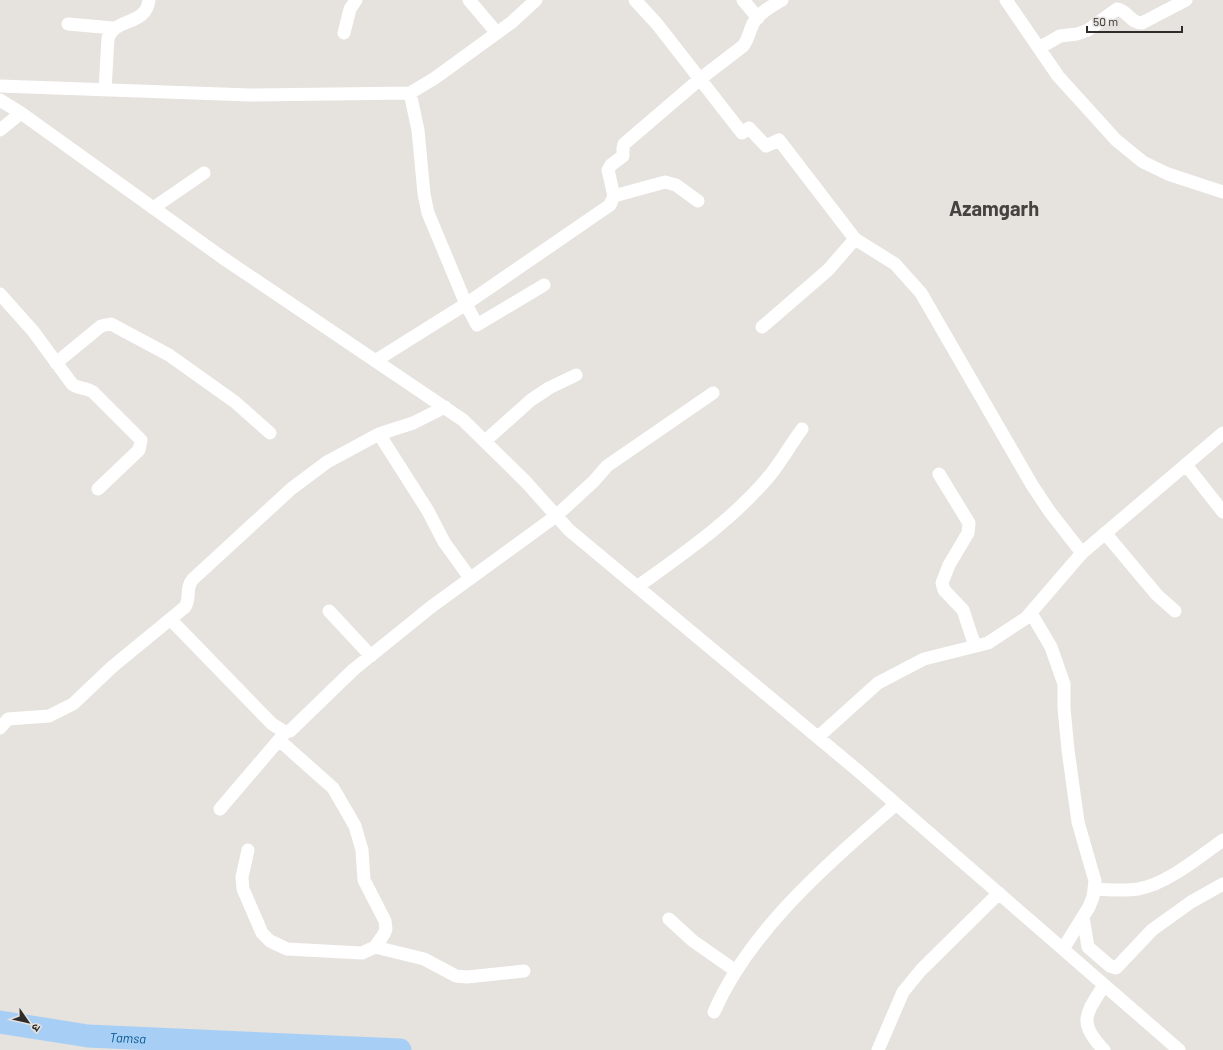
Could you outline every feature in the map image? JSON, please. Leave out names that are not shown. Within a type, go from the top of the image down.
[{"type":"street","points":[[68,24],[113,28],[139,18],[147,8],[149,0]]},
{"type":"street","points":[[344,33],[350,9],[356,0]]},
{"type":"street","points":[[469,0],[497,33]]},
{"type":"street","points":[[0,86],[249,95],[410,92],[435,78],[497,33],[512,22],[536,0]]},
{"type":"street","points":[[635,0],[657,24],[742,133],[749,128],[766,146],[779,140],[855,239],[895,264],[921,292],[1032,485],[1050,512],[1082,553]]},
{"type":"street","points":[[743,0],[758,18]]},
{"type":"street","points":[[375,361],[466,304],[610,205],[614,196],[608,170],[611,165],[623,156],[624,144],[700,79],[743,46],[758,18],[765,11],[782,0]]},
{"type":"street","points":[[1006,0],[1058,76],[1116,140],[1143,162],[1168,174],[1223,192]]},
{"type":"street","points":[[1038,48],[1060,36],[1077,34],[1088,30],[1121,5],[1133,20],[1142,23],[1186,0]]},
{"type":"street","points":[[105,90],[108,38],[113,28]]},
{"type":"street","points":[[410,92],[418,130],[425,203],[466,304],[477,325],[544,286]]},
{"type":"street","points":[[0,100],[21,113],[153,208],[463,420],[526,482],[569,530],[818,737],[1179,1050]]},
{"type":"street","points":[[0,130],[21,113]]},
{"type":"street","points":[[153,208],[204,172]]},
{"type":"street","points":[[614,196],[666,182],[676,185],[698,201]]},
{"type":"street","points":[[762,327],[828,270],[855,239]]},
{"type":"street","points":[[0,294],[33,331],[72,384],[78,388],[87,388],[93,392],[141,440],[139,450],[98,489]]},
{"type":"street","points":[[56,364],[101,326],[111,324],[169,355],[235,402],[270,433]]},
{"type":"street","points":[[485,441],[532,400],[549,388],[576,375]]},
{"type":"street","points":[[220,809],[282,736],[296,727],[330,691],[371,656],[470,578],[556,516],[594,481],[607,466],[713,394]]},
{"type":"street","points":[[0,728],[8,720],[49,716],[73,704],[112,667],[171,620],[188,604],[188,589],[190,582],[291,489],[327,462],[379,434],[413,423],[445,407]]},
{"type":"street","points":[[637,587],[710,534],[752,495],[777,466],[802,429]]},
{"type":"street","points":[[818,737],[878,683],[924,659],[988,643],[1031,613],[1082,553],[1223,433]]},
{"type":"street","points":[[379,434],[428,511],[444,542],[470,578]]},
{"type":"street","points":[[1186,464],[1223,512]]},
{"type":"street","points":[[939,474],[969,523],[968,533],[949,565],[942,583],[944,590],[963,610],[975,646]]},
{"type":"street","points":[[1105,533],[1165,604],[1176,611]]},
{"type":"street","points":[[329,611],[371,656]]},
{"type":"street","points":[[1031,613],[1051,646],[1064,684],[1068,750],[1078,822],[1095,881],[1094,890],[1083,917],[1063,949]]},
{"type":"street","points":[[171,620],[333,788],[354,826],[362,850],[364,880],[386,925],[384,934],[375,947],[362,953],[287,949],[266,938],[243,889],[242,877],[248,850]]},
{"type":"street","points":[[714,1012],[722,993],[763,934],[810,882],[896,804]]},
{"type":"street","points":[[1094,890],[1122,890],[1149,886],[1164,879],[1223,840]]},
{"type":"street","points":[[1083,917],[1088,947],[1110,966],[1116,968],[1152,930],[1191,902],[1223,884]]},
{"type":"street","points":[[878,1050],[902,992],[921,970],[999,893]]},
{"type":"street","points":[[669,919],[693,941],[736,971]]},
{"type":"street","points":[[375,947],[424,959],[456,976],[467,977],[524,971]]},
{"type":"street","points":[[1104,985],[1088,1010],[1086,1020],[1088,1030],[1104,1050]]},
{"type":"waterway","name":"Tamsa","points":[[0,1022],[88,1036],[400,1050]]},
{"type":"district","name":"Azamgarh","points":[[994,209]]}]
